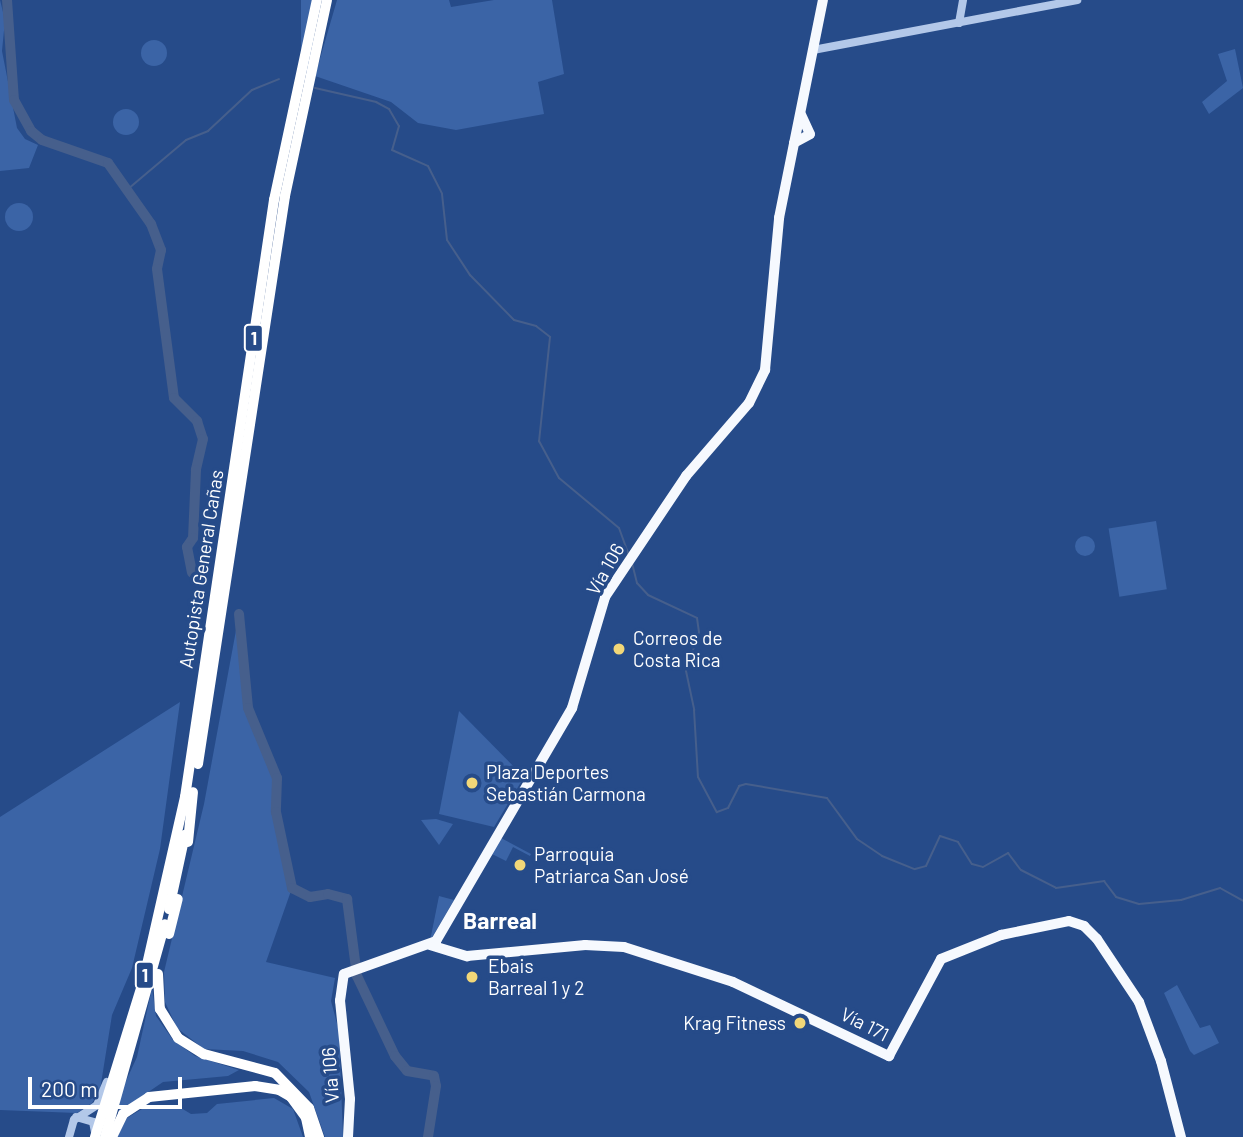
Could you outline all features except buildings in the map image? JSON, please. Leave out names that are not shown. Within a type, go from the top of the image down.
[{"type":"highway","name":"Autopista General Cañas","points":[[95,1137],[163,904],[186,797],[274,200],[317,0]]},
{"type":"highway","name":"Autopista General Cañas","points":[[105,1137],[156,961],[193,792],[308,76],[328,0]]},
{"type":"highway","points":[[193,792],[183,876],[157,982],[161,1014],[188,1047],[260,1065],[280,1076],[313,1114],[319,1137]]},
{"type":"highway","points":[[112,1137],[123,1114],[149,1097],[255,1086],[274,1088],[292,1097],[307,1120],[310,1137]]},
{"type":"main road","name":"Vía 106","points":[[348,1137],[350,1099],[340,1001],[345,973],[429,945],[572,708],[605,597],[686,476],[749,403],[765,370],[779,218],[823,0]]},
{"type":"main road","name":"Vía 171","points":[[429,945],[467,956],[585,945],[624,947],[733,982],[889,1056],[941,959],[1001,935],[1069,921],[1084,926],[1097,939],[1139,1002],[1161,1060],[1181,1137]]},
{"type":"street","points":[[959,23],[963,0]]},
{"type":"street","points":[[813,50],[1077,0]]},
{"type":"street","points":[[69,1137],[76,1117],[100,1100],[122,1046]]},
{"type":"street","points":[[76,1117],[93,1122],[95,1137]]},
{"type":"shaded area","points":[[0,0],[5,20],[2,51],[17,128],[25,139],[38,145],[29,168],[0,171]]},
{"type":"shaded area","points":[[301,0],[314,0],[314,72],[301,72]]},
{"type":"shaded area","points":[[337,0],[449,0],[451,7],[494,0],[552,0],[564,74],[538,82],[544,114],[456,130],[418,123],[391,102],[315,76]]},
{"type":"shaded area","points":[[154,40],[163,44],[167,53],[163,62],[154,66],[145,62],[141,53],[145,44]]},
{"type":"shaded area","points":[[1235,49],[1243,88],[1209,114],[1202,102],[1227,81],[1218,54]]},
{"type":"shaded area","points":[[126,109],[135,113],[139,122],[135,131],[126,135],[117,131],[113,122],[117,113]]},
{"type":"shaded area","points":[[19,203],[29,207],[33,217],[29,227],[19,231],[9,227],[5,217],[9,207]]},
{"type":"shaded area","points":[[1156,521],[1167,589],[1119,597],[1109,529]]},
{"type":"shaded area","points":[[1085,536],[1092,539],[1095,546],[1092,553],[1085,556],[1078,553],[1075,546],[1078,539]]},
{"type":"shaded area","points":[[239,614],[248,708],[277,778],[276,812],[292,888],[266,962],[335,978],[331,1001],[339,1031],[343,1137],[325,1137],[309,1092],[278,1062],[243,1051],[204,1049],[177,1028],[165,1002],[164,972],[204,804]]},
{"type":"shaded area","points":[[180,702],[160,849],[132,968],[112,1015],[100,1090],[92,1103],[77,1113],[0,1110],[0,817]]},
{"type":"shaded area","points":[[459,711],[524,777],[494,827],[439,814]]},
{"type":"shaded area","points":[[436,819],[453,824],[439,845],[421,820]]},
{"type":"shaded area","points":[[501,838],[531,854],[530,856],[513,847],[506,861],[492,854]]},
{"type":"shaded area","points":[[439,896],[454,900],[430,941]]},
{"type":"shaded area","points":[[1177,985],[1200,1028],[1210,1025],[1219,1043],[1194,1055],[1164,993]]},
{"type":"shaded area","points":[[152,988],[156,1016],[173,1040],[195,1056],[239,1070],[228,1076],[163,1082],[119,1112],[120,1094],[137,1057]]},
{"type":"shaded area","points":[[274,1098],[293,1109],[303,1137],[117,1137],[127,1118],[147,1106],[176,1105],[191,1114],[207,1113],[217,1104]]},
{"type":"waterway","points":[[7,0],[14,100],[31,131],[42,140],[108,163],[151,224],[161,250],[157,269],[174,398],[197,421],[203,439],[196,470],[193,538],[187,547],[192,573]]},
{"type":"waterway","points":[[128,189],[186,140],[208,131],[252,90],[279,79]]},
{"type":"waterway","points":[[315,88],[376,102],[389,109],[399,126],[392,150],[428,166],[442,194],[447,240],[470,275],[514,320],[536,326],[550,337],[539,441],[559,478],[619,528],[629,555]]},
{"type":"waterway","points":[[632,563],[637,583],[648,595],[697,618],[699,632],[686,671],[694,710],[698,777],[717,812],[728,808],[739,786],[746,784],[827,798],[857,839],[882,856],[915,869],[926,866],[940,836],[958,842],[972,864],[983,867],[1008,853],[1021,870],[1056,888],[1104,881],[1116,897],[1139,904],[1181,900],[1220,888],[1243,901]]},
{"type":"waterway","points":[[239,614],[248,708],[277,778],[276,812],[292,888],[310,897],[328,894],[347,899],[357,976],[395,1056],[407,1071],[434,1076],[436,1086],[428,1137]]},
{"type":"place","name":"Correos de Costa Rica","points":[[619,649]]},
{"type":"place","name":"Plaza Deportes Sebastián Carmona","points":[[472,783]]},
{"type":"place","name":"Parroquia Patriarca San José","points":[[520,865]]},
{"type":"place","name":"Ebais Barreal 1 y 2","points":[[472,977]]},
{"type":"place","name":"Krag Fitness","points":[[800,1023]]},
{"type":"district","name":"Barreal","points":[[500,920]]}]
